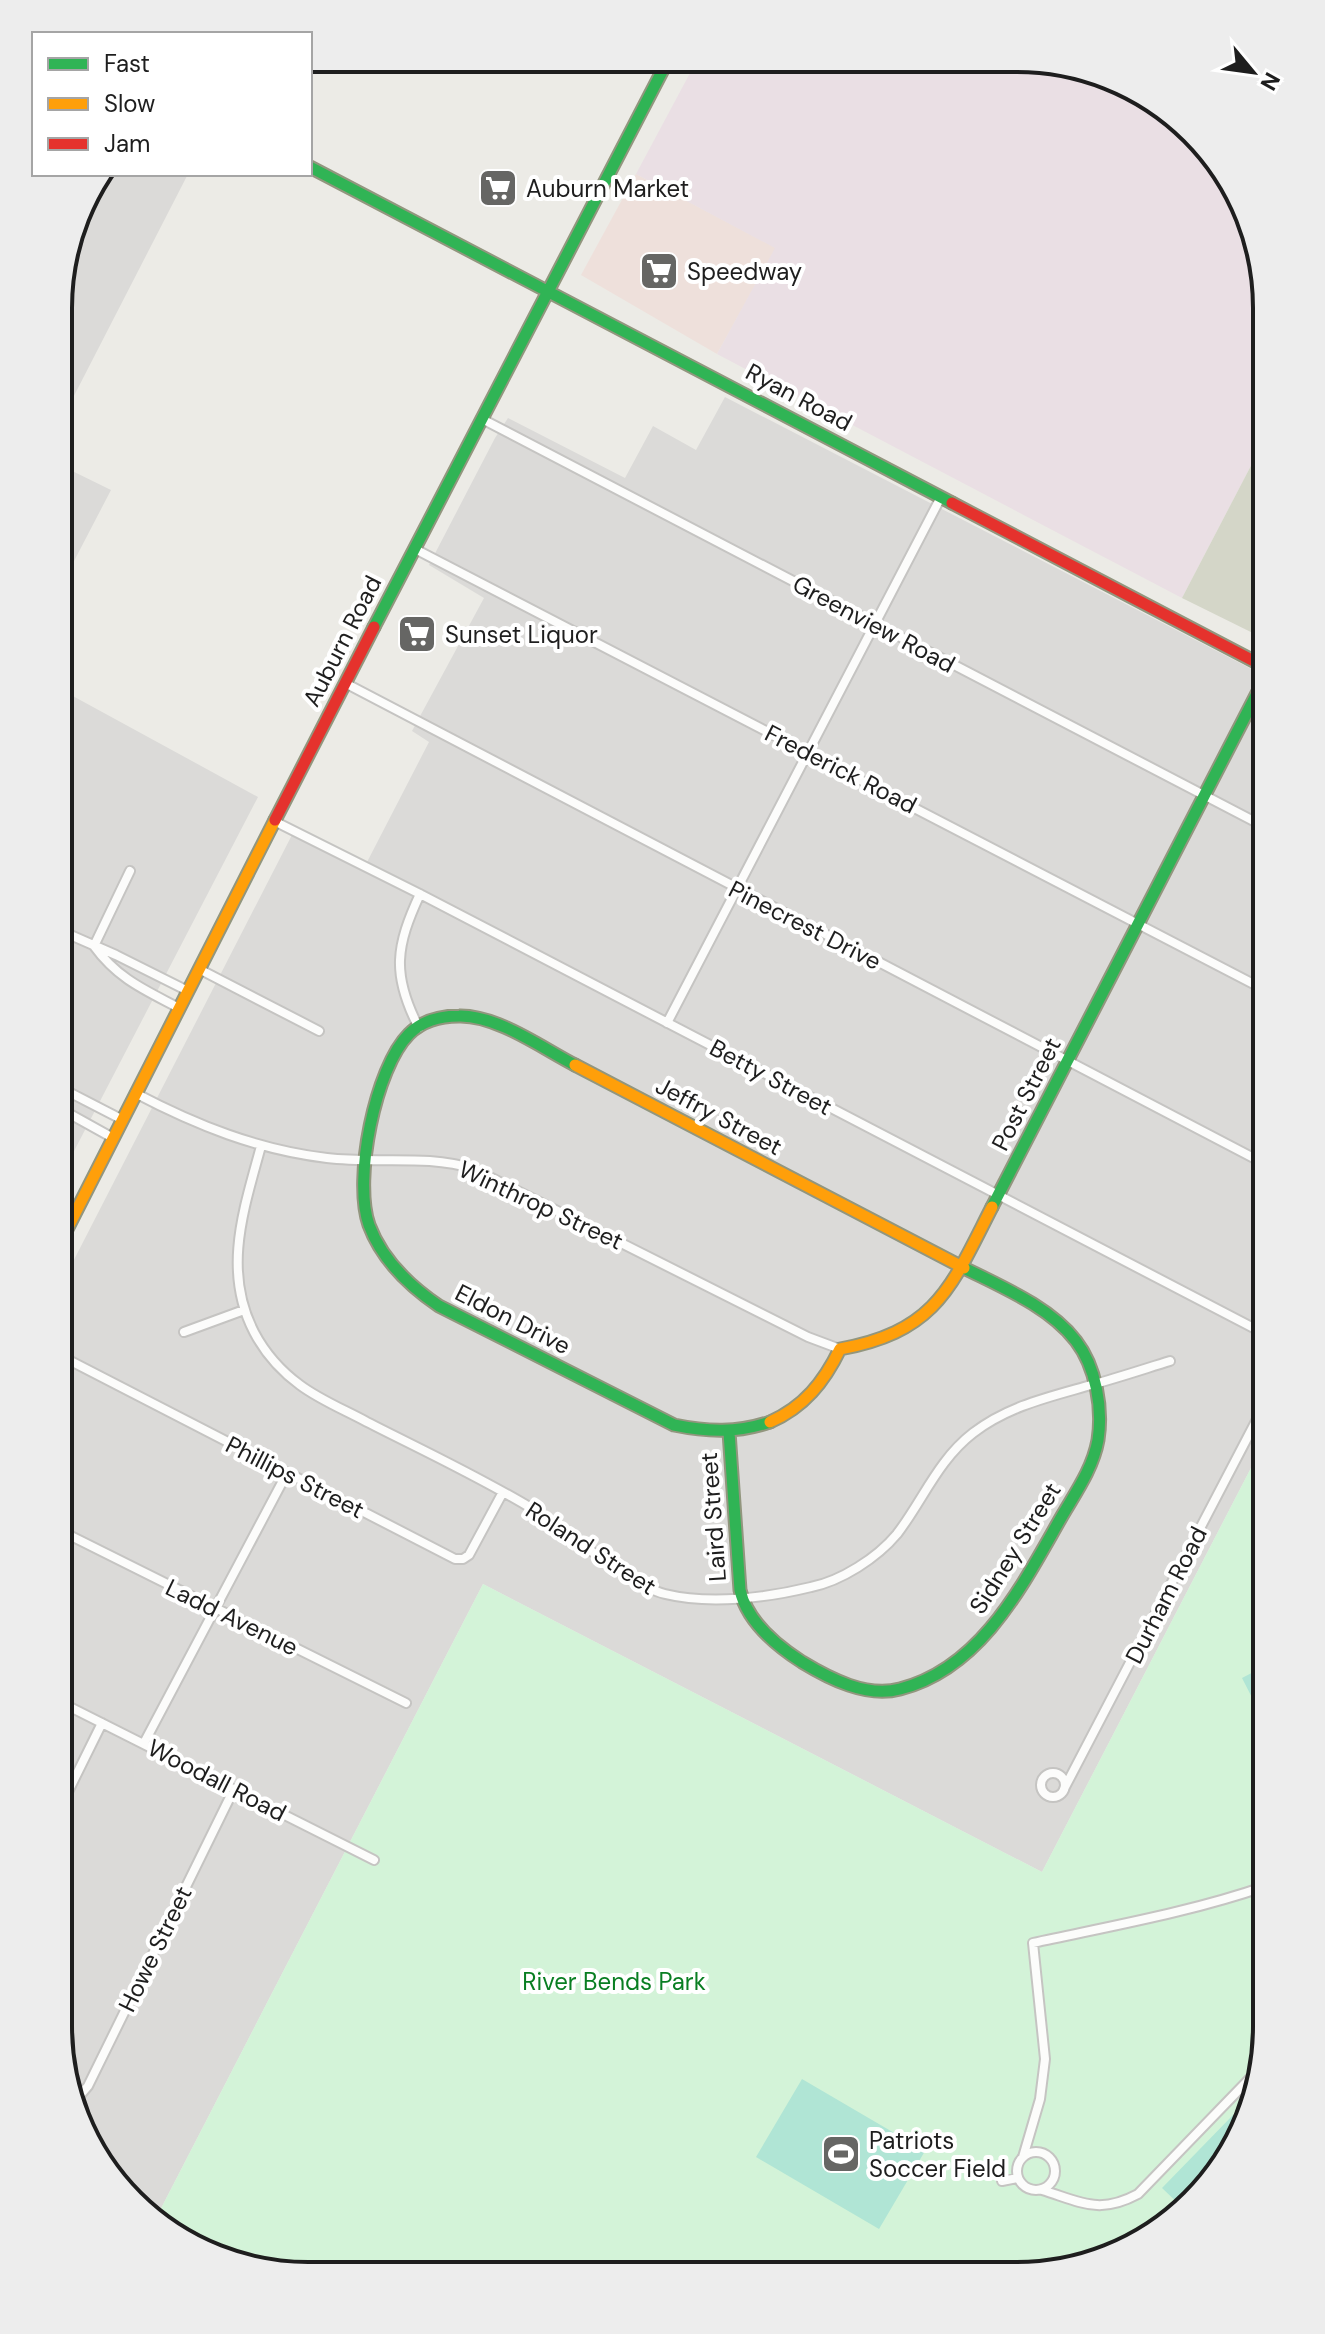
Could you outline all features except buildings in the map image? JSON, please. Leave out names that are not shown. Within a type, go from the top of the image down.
[{"type":"street","name":"Auburn Road","points":[[72,1219],[274,821],[662,72]]},
{"type":"street","name":"Ryan Road","points":[[312,168],[1253,663]]},
{"type":"street","name":"Greenview Road","points":[[482,419],[1253,821]]},
{"type":"street","points":[[667,1023],[941,497]]},
{"type":"street","name":"Frederick Road","points":[[415,549],[1253,984]]},
{"type":"street","name":"Pinecrest Drive","points":[[345,683],[1253,1157]]},
{"type":"street","name":"Post Street","points":[[840,1349],[882,1338],[922,1319],[945,1293],[1068,1061],[1253,699]]},
{"type":"street","name":"Betty Street","points":[[274,821],[1252,1327]]},
{"type":"street","points":[[94,946],[130,871]]},
{"type":"street","points":[[365,1161],[389,1064],[406,1037],[419,1028],[404,992],[400,951],[405,928],[420,894]]},
{"type":"street","points":[[72,936],[188,991]]},
{"type":"street","points":[[94,946],[107,964],[123,978],[179,1008]]},
{"type":"street","points":[[199,969],[319,1031]]},
{"type":"street","name":"Jeffry Street","points":[[419,1028],[461,1015],[493,1022],[961,1267],[1040,1310],[1061,1325],[1080,1348],[1095,1384]]},
{"type":"street","name":"Winthrop Street","points":[[135,1093],[203,1126],[261,1146],[325,1158],[365,1161],[427,1159],[474,1169],[808,1337],[840,1349]]},
{"type":"street","points":[[72,1094],[123,1120]]},
{"type":"street","points":[[72,1115],[113,1138]]},
{"type":"street","name":"Roland Street","points":[[261,1146],[238,1238],[237,1276],[244,1310],[269,1354],[299,1384],[533,1509],[631,1578],[662,1594],[690,1599],[742,1597],[814,1587],[862,1563],[897,1533],[935,1472],[970,1435],[989,1421],[1017,1407],[1170,1361]]},
{"type":"street","name":"Eldon Drive","points":[[365,1161],[362,1191],[370,1227],[392,1267],[421,1295],[657,1417],[688,1429],[729,1432]]},
{"type":"street","points":[[184,1332],[244,1310]]},
{"type":"street","points":[[729,1432],[771,1422],[801,1404],[833,1365],[840,1349]]},
{"type":"street","name":"Phillips Street","points":[[72,1362],[455,1559],[469,1555],[503,1492]]},
{"type":"street","name":"Sidney Street","points":[[742,1597],[763,1628],[783,1649],[811,1668],[847,1684],[872,1690],[898,1690],[945,1668],[970,1649],[1002,1615],[1086,1474],[1098,1438],[1095,1384]]},
{"type":"street","name":"Durham Road","points":[[1064,1789],[1252,1428]]},
{"type":"street","name":"Laird Street","points":[[729,1432],[742,1597]]},
{"type":"street","points":[[144,1743],[287,1473]]},
{"type":"street","name":"Ladd Avenue","points":[[72,1537],[406,1703]]},
{"type":"street","name":"Woodall Road","points":[[72,1708],[374,1860]]},
{"type":"street","points":[[72,1784],[102,1723]]},
{"type":"street","points":[[1053,1773],[1063,1778],[1064,1789],[1055,1797],[1044,1793],[1041,1781],[1046,1775],[1053,1773],[1072,1772]]},
{"type":"street","name":"Howe Street","points":[[82,2093],[234,1789]]},
{"type":"street","points":[[1018,2178],[1040,2099],[1045,2059],[1033,1943],[1151,1918],[1252,1891]]},
{"type":"street","points":[[1018,2178],[1026,2186],[1087,2205],[1122,2202],[1138,2194],[1246,2083]]},
{"type":"street","points":[[1027,2143],[1035,2152],[1051,2160],[1057,2196]]},
{"type":"street","points":[[1023,2157],[1035,2152]]},
{"type":"street","points":[[1002,2181],[1018,2178]]},
{"type":"street","points":[[1042,2190],[1053,2181]]},
{"type":"shaded area","points":[[691,72],[1032,73],[1063,77],[1121,96],[1173,131],[1194,152],[1229,204],[1248,262],[1253,308],[1253,462],[1182,598],[717,354],[775,248],[636,174]]},
{"type":"shaded area","points":[[636,174],[776,248],[717,354],[581,275]]},
{"type":"shaded area","points":[[113,176],[187,176],[72,400],[74,277],[85,232],[104,190]]},
{"type":"shaded area","points":[[725,397],[1253,670],[1252,1465],[1042,1872],[483,1584],[160,2210],[131,2182],[96,2130],[85,2102],[74,2057],[72,1264],[294,831],[365,866],[429,742],[412,731],[484,598],[429,565],[508,418],[625,478],[653,426],[696,450]]},
{"type":"shaded area","points":[[1253,462],[1253,633],[1182,598]]},
{"type":"shaded area","points":[[72,471],[111,490],[72,565]]},
{"type":"shaded area","points":[[72,696],[258,797],[72,1155]]},
{"type":"green space","name":"River Bends Park","points":[[1252,1465],[1252,2041],[1245,2087],[1221,2144],[1184,2193],[1161,2213],[1135,2230],[1093,2249],[1063,2257],[1017,2262],[308,2262],[247,2254],[218,2244],[160,2210],[483,1584],[1042,1872]]},
{"type":"green space","points":[[1252,1673],[1252,1698],[1242,1678]]},
{"type":"green space","name":"Patriots Soccer Field","points":[[802,2079],[925,2151],[879,2229],[756,2157]]},
{"type":"green space","points":[[1235,2117],[1204,2170],[1184,2193],[1175,2201],[1162,2188]]},
{"type":"traffic: fast","points":[[374,627],[662,72]]},
{"type":"traffic: fast","points":[[312,168],[952,503]]},
{"type":"traffic: fast","points":[[992,1207],[1253,702]]},
{"type":"traffic: fast","points":[[575,1065],[504,1027],[474,1017],[439,1018],[414,1029],[397,1050],[386,1072],[370,1125],[364,1181],[365,1205],[374,1238],[397,1271],[439,1306],[674,1425],[722,1430],[770,1422]]},
{"type":"traffic: fast","points":[[729,1432],[740,1590],[749,1612],[764,1632],[802,1662],[862,1689],[900,1689],[929,1678],[954,1663],[997,1620],[1032,1569],[1088,1470],[1096,1450],[1099,1428],[1099,1401],[1093,1375],[1076,1341],[1039,1308],[964,1268]]},
{"type":"traffic: slow","points":[[72,1219],[275,820]]},
{"type":"traffic: slow","points":[[575,1065],[964,1268]]},
{"type":"traffic: slow","points":[[770,1422],[793,1409],[812,1392],[840,1349],[873,1341],[899,1330],[920,1317],[937,1301],[965,1260],[992,1207]]},
{"type":"traffic: jam","points":[[952,503],[1253,661]]},
{"type":"traffic: jam","points":[[275,820],[374,627]]},
{"type":"place","name":"Auburn Market","points":[[498,188]]},
{"type":"place","name":"Speedway","points":[[659,271]]},
{"type":"place","name":"Sunset Liquor","points":[[417,634]]},
{"type":"place","name":"Patriots Soccer Field","points":[[841,2154]]}]
